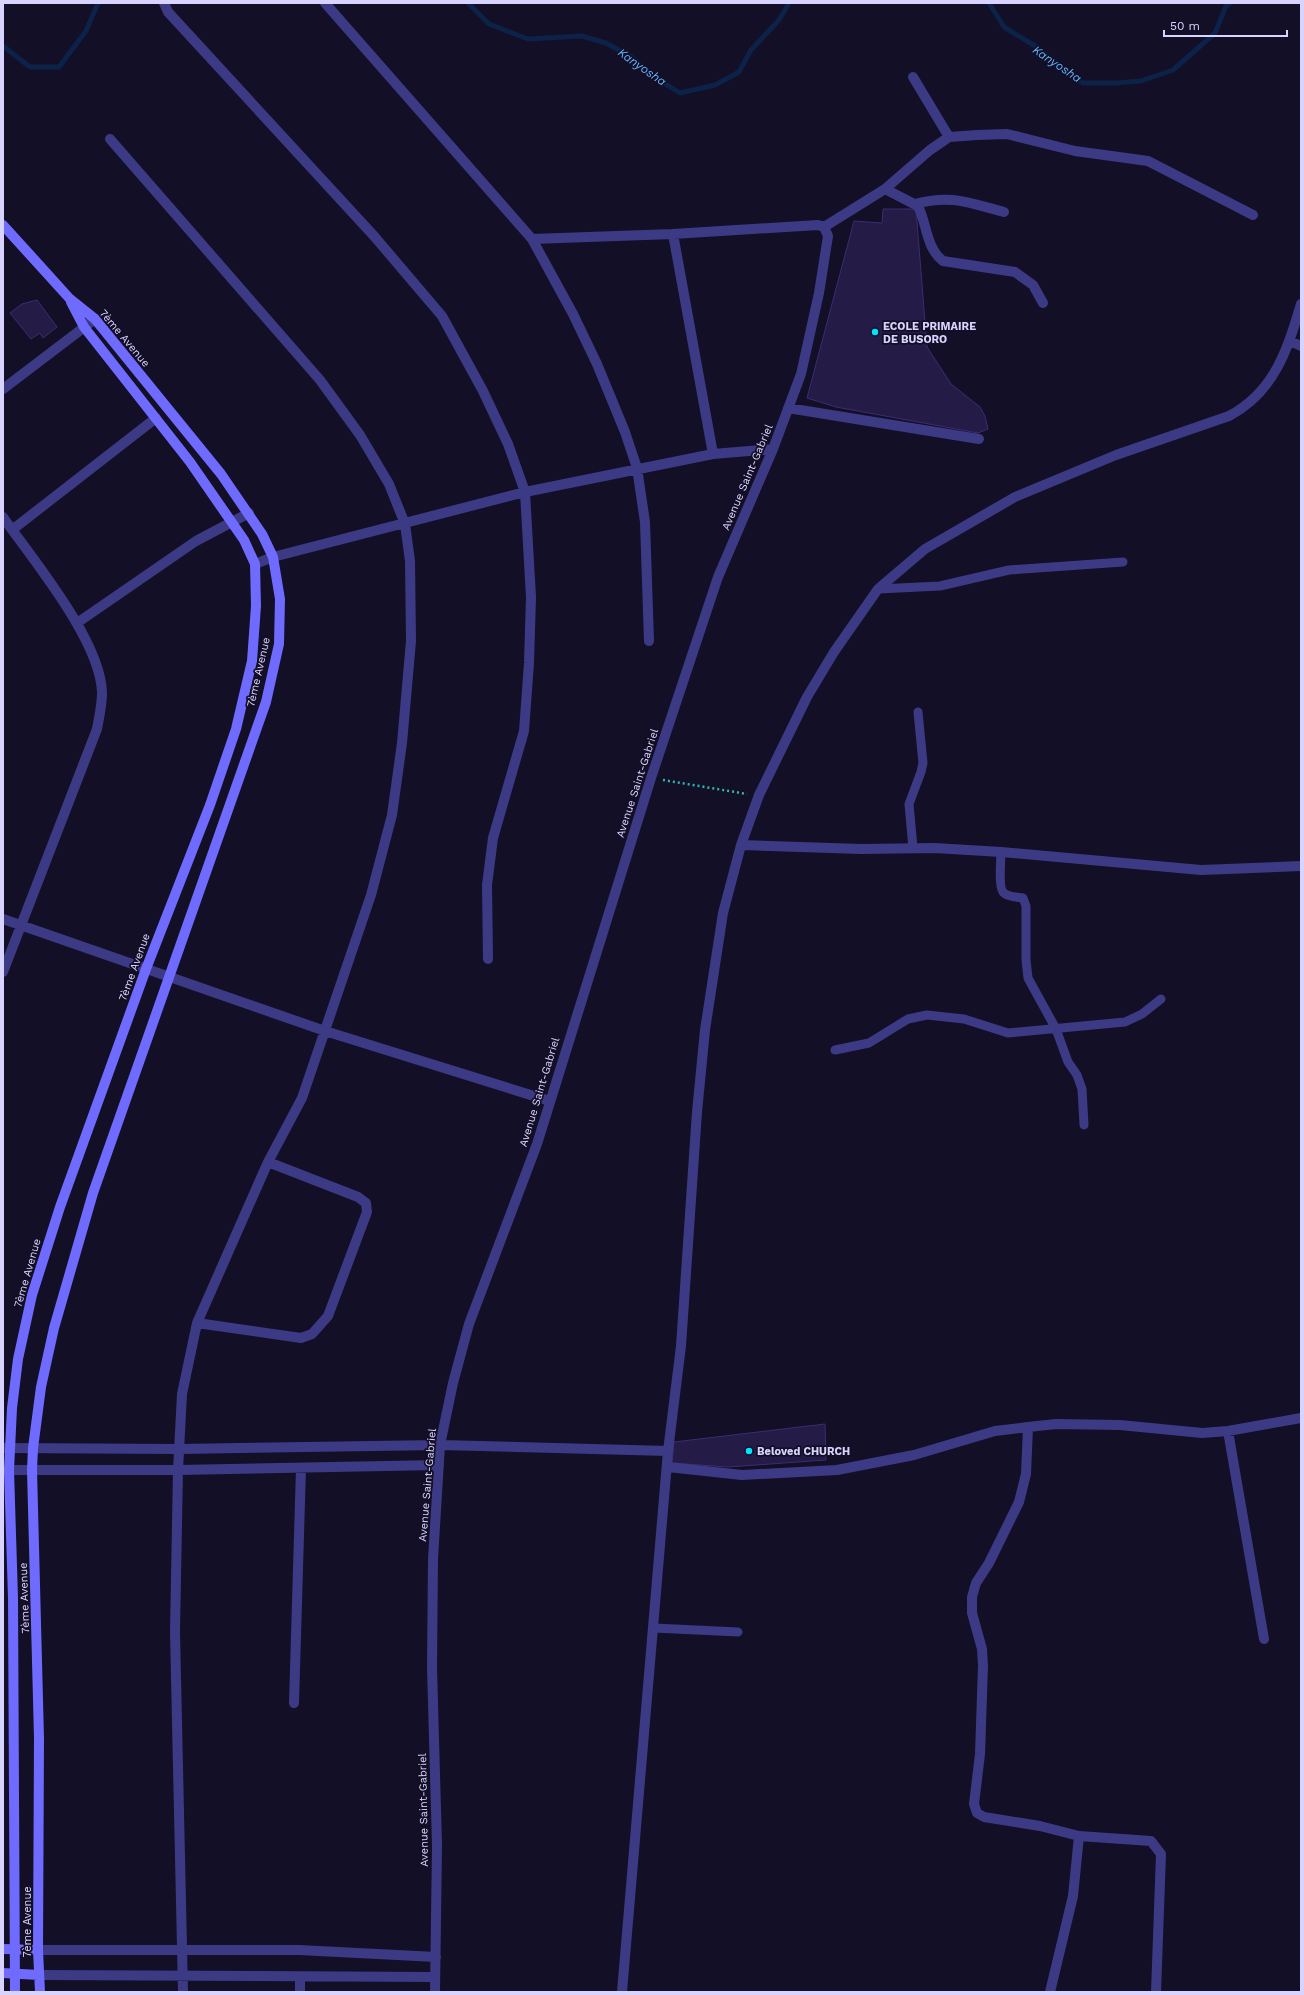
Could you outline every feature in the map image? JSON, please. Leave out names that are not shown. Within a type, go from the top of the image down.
[{"type":"street","points":[[164,3],[168,12],[374,236],[442,316],[483,391],[508,444],[525,492],[530,597],[529,671],[524,731],[492,838],[486,885],[488,959]]},
{"type":"street","points":[[325,3],[532,239],[573,314],[597,364],[625,432],[637,468],[645,522],[649,641]]},
{"type":"street","points":[[913,77],[949,137]]},
{"type":"street","points":[[532,239],[673,234],[818,225],[824,227],[884,189],[930,150],[949,137],[1007,134],[1075,151],[1148,161],[1253,215]]},
{"type":"street","points":[[110,139],[320,380],[360,435],[389,484],[405,524],[410,561],[411,641],[402,743],[392,815],[371,895],[302,1098],[268,1162],[197,1323],[182,1394],[178,1470],[175,1632],[183,1992]]},
{"type":"street","points":[[884,189],[915,204],[921,213],[936,256],[943,261],[1015,272],[1033,285],[1043,303]]},
{"type":"street","points":[[915,204],[935,199],[958,200],[1004,212]]},
{"type":"street","points":[[3,225],[70,299]]},
{"type":"street","name":"Avenue Saint-Gabriel","points":[[434,1992],[436,1957],[436,1845],[432,1668],[433,1574],[440,1445],[453,1383],[469,1324],[536,1144],[651,778],[718,577],[772,449],[801,374],[819,294],[828,236],[824,227]]},
{"type":"street","points":[[673,234],[713,454]]},
{"type":"street","name":"7ème Avenue","points":[[40,1992],[38,1950],[40,1738],[32,1470],[33,1448],[41,1387],[54,1328],[93,1193],[167,977],[266,702],[279,644],[280,599],[273,557],[262,534],[249,513],[221,474],[94,319],[70,299]]},
{"type":"street","name":"7ème Avenue","points":[[15,1992],[16,1949],[13,1598],[6,1448],[18,1359],[32,1295],[60,1206],[146,969],[207,812],[236,729],[252,661],[256,606],[255,564],[244,540],[233,522],[156,418],[84,327],[70,299]]},
{"type":"street","points":[[622,1992],[668,1467],[668,1451],[681,1346],[697,1112],[705,1030],[723,913],[741,845],[759,795],[807,697],[834,652],[878,589],[925,549],[1015,497],[1116,455],[1229,416],[1246,407],[1275,373],[1290,341],[1301,304]]},
{"type":"street","points":[[3,389],[94,319]]},
{"type":"street","points":[[1290,341],[1301,346]]},
{"type":"street","points":[[788,408],[979,439]]},
{"type":"street","points":[[12,530],[156,418]]},
{"type":"street","points":[[255,564],[273,557],[525,492],[637,468],[713,454],[772,449]]},
{"type":"street","points":[[77,623],[196,541],[249,513]]},
{"type":"street","points":[[3,517],[77,623],[95,660],[102,692],[97,729],[3,972]]},
{"type":"street","points":[[741,845],[861,849],[913,848],[1001,852],[1201,870],[1301,866]]},
{"type":"street","points":[[3,920],[325,1031],[550,1101]]},
{"type":"street","points":[[197,1323],[301,1338],[312,1334],[328,1316],[367,1212],[366,1204],[358,1198],[268,1162]]},
{"type":"street","points":[[668,1467],[742,1475],[837,1470],[914,1455],[995,1431],[1028,1427],[1056,1424],[1120,1425],[1202,1433],[1228,1431],[1301,1418]]},
{"type":"street","points":[[1028,1427],[1026,1474],[1019,1502],[989,1563],[976,1583],[972,1597],[972,1613],[982,1649],[983,1666],[980,1754],[974,1804],[977,1813],[984,1817],[1040,1826],[1079,1836],[1151,1841],[1161,1854],[1156,1992]]},
{"type":"street","points":[[1228,1431],[1264,1639]]},
{"type":"street","points":[[6,1448],[179,1449],[440,1445],[668,1451]]},
{"type":"street","points":[[6,1470],[178,1470],[439,1465]]},
{"type":"street","points":[[294,1703],[301,1468]]},
{"type":"street","points":[[1050,1992],[1073,1896],[1079,1836]]},
{"type":"street","points":[[3,1949],[299,1950],[436,1957]]},
{"type":"street","points":[[3,1973],[183,1977],[435,1977]]},
{"type":"street","points":[[300,1977],[300,1992]]},
{"type":"lane","points":[[878,589],[940,586],[1009,570],[1123,562]]},
{"type":"lane","points":[[913,848],[908,804],[921,772],[923,763],[918,712]]},
{"type":"lane","points":[[1001,852],[1000,886],[1002,892],[1005,894],[1023,898],[1026,906],[1026,960],[1028,978],[1056,1029],[1068,1062],[1077,1075],[1082,1089],[1084,1125]]},
{"type":"lane","points":[[835,1050],[870,1043],[908,1019],[927,1015],[964,1020],[1008,1034],[1125,1022],[1142,1014],[1161,999]]},
{"type":"lane","points":[[654,1628],[738,1632]]},
{"type":"path","points":[[651,778],[759,795]]},
{"type":"building","name":"ECOLE PRIMAIRE DE BUSORO","points":[[883,209],[916,209],[927,347],[951,384],[980,407],[985,416],[988,429],[978,433],[836,407],[807,398],[854,221],[882,223]]},
{"type":"building","points":[[37,300],[57,327],[43,338],[40,333],[31,339],[10,313],[22,304]]},
{"type":"building","name":"Beloved CHURCH","points":[[825,1424],[826,1460],[728,1467],[672,1463],[674,1442]]},
{"type":"waterway","name":"Kanyosha","points":[[3,46],[30,67],[59,67],[86,31],[98,3]]},
{"type":"waterway","name":"Kanyosha","points":[[468,3],[489,24],[528,39],[582,36],[606,43],[630,56],[656,78],[680,93],[715,85],[739,72],[751,50],[779,20],[789,3]]},
{"type":"waterway","name":"Kanyosha","points":[[989,3],[1004,27],[1035,46],[1083,83],[1141,81],[1173,70],[1215,33],[1226,6],[1230,3]]},
{"type":"place","name":"ECOLE PRIMAIRE DE BUSORO","points":[[875,332]]},
{"type":"place","name":"Beloved CHURCH","points":[[749,1451]]}]
